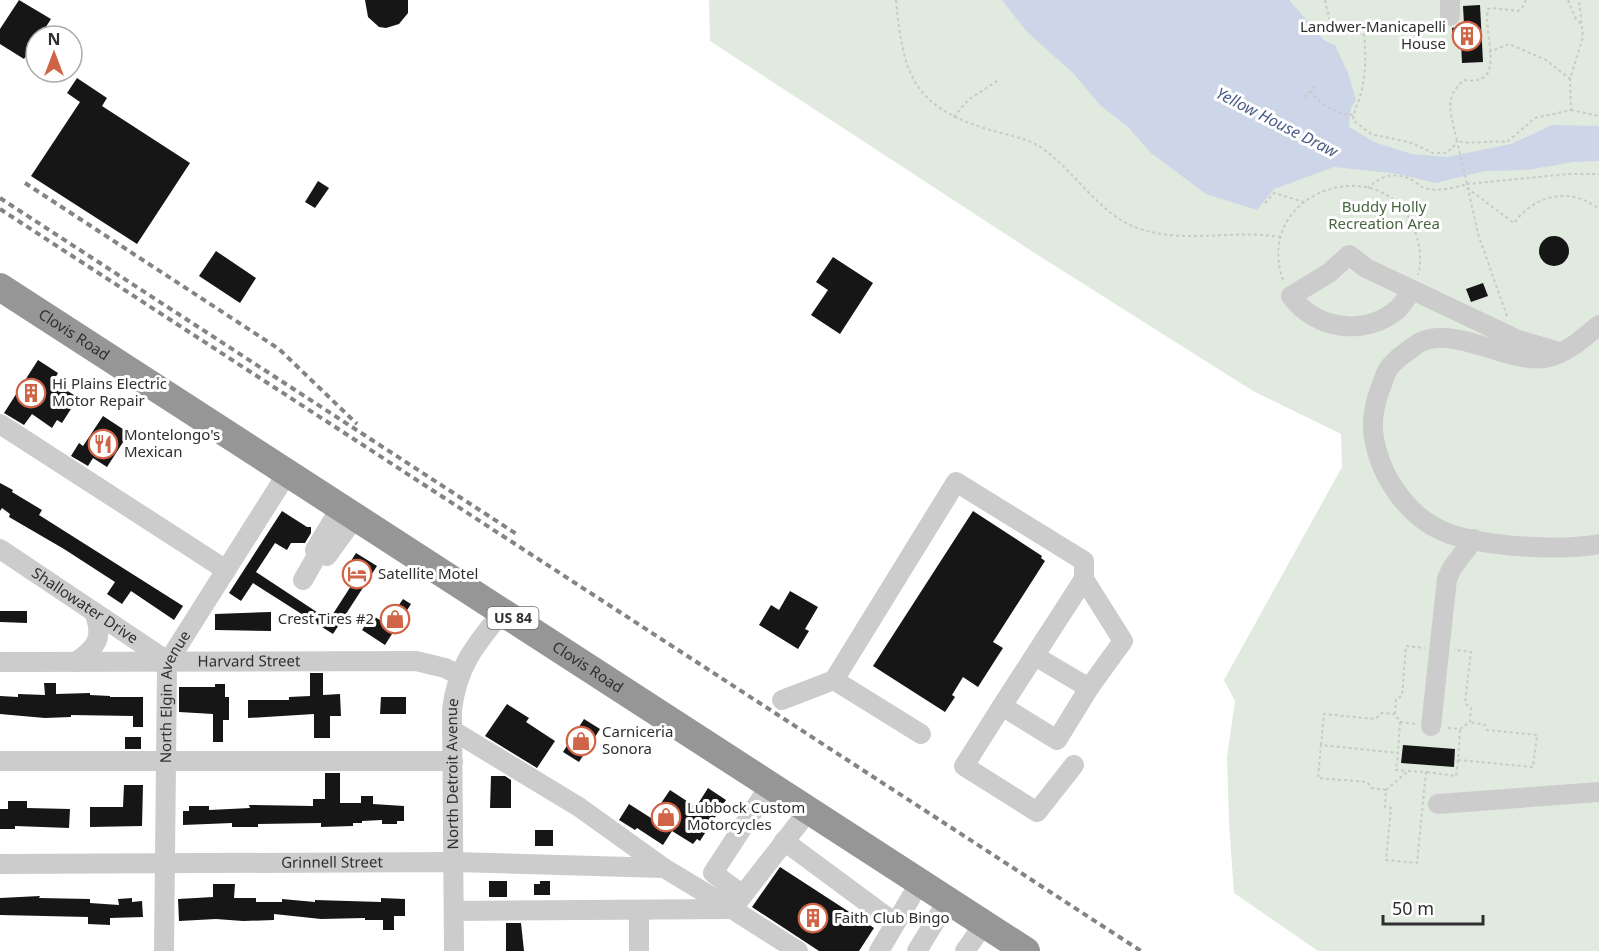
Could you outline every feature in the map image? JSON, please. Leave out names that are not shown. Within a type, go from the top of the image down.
[{"type":"highway","name":"Clovis Road","points":[[0,286],[1026,951]]},
{"type":"street","points":[[1412,290],[1399,308],[1381,320],[1360,327],[1338,326],[1317,320],[1299,307],[1291,296],[1329,273],[1349,255],[1366,268],[1518,340],[1561,352]]},
{"type":"street","points":[[1599,325],[1572,348],[1548,358],[1525,357],[1465,341],[1436,338],[1416,344],[1388,368],[1375,404],[1373,437],[1383,469],[1401,500],[1426,523],[1450,534],[1531,546],[1583,547],[1599,544]]},
{"type":"street","points":[[0,424],[226,570]]},
{"type":"street","name":"North Elgin Avenue","points":[[164,951],[167,667],[288,472]]},
{"type":"street","points":[[782,700],[834,680],[956,482],[1084,561],[1084,579],[1123,641],[1089,688],[1057,740],[1002,706]]},
{"type":"street","points":[[303,580],[319,552],[327,556],[348,512]]},
{"type":"street","points":[[1431,726],[1447,579],[1452,568],[1474,539]]},
{"type":"street","name":"Shallowater Drive","points":[[0,549],[169,662]]},
{"type":"street","points":[[1074,765],[1037,812],[964,766],[1084,579]]},
{"type":"street","name":"North Detroit Avenue","points":[[454,951],[452,730],[454,694],[459,675],[468,656],[503,611]]},
{"type":"street","points":[[76,662],[90,652],[96,644],[99,628],[94,612]]},
{"type":"street","points":[[1035,656],[1089,688]]},
{"type":"street","name":"Harvard Street","points":[[0,662],[416,661],[445,668],[459,675]]},
{"type":"street","points":[[834,680],[921,734]]},
{"type":"street","points":[[452,730],[579,807],[664,868],[737,902]]},
{"type":"street","points":[[0,762],[453,762]]},
{"type":"street","points":[[770,785],[713,873],[737,902],[798,951]]},
{"type":"street","points":[[1438,804],[1599,792]]},
{"type":"street","points":[[454,911],[639,910],[737,902],[809,810]]},
{"type":"street","points":[[784,841],[896,923]]},
{"type":"street","name":"Grinnell Street","points":[[0,864],[454,862],[664,868]]},
{"type":"street","points":[[879,950],[920,882]]},
{"type":"street","points":[[917,951],[948,900]]},
{"type":"street","points":[[639,910],[639,951]]},
{"type":"street","points":[[965,951],[984,924]]},
{"type":"street","points":[[879,950],[906,951]]},
{"type":"path","points":[[896,0],[899,38],[912,80],[928,100],[954,117],[1041,147],[1110,211],[1140,229],[1179,236],[1281,237]]},
{"type":"path","points":[[1325,0],[1329,18],[1342,33],[1364,34],[1366,53],[1364,82],[1353,120],[1371,134],[1412,143],[1433,153],[1445,153],[1452,149],[1457,141]]},
{"type":"path","points":[[1518,340],[1490,271],[1467,188],[1450,97],[1453,90],[1464,80],[1479,80],[1487,75],[1491,66],[1488,9],[1518,11],[1526,0]]},
{"type":"path","points":[[1568,0],[1576,20],[1582,26]]},
{"type":"path","points":[[1571,110],[1570,79],[1583,37],[1579,0]]},
{"type":"path","points":[[1489,52],[1509,44],[1546,60],[1570,79]]},
{"type":"path","points":[[954,117],[968,100],[1000,78]]},
{"type":"path","points":[[1304,97],[1316,85]]},
{"type":"path","points":[[1310,92],[1336,113],[1353,115]]},
{"type":"path","points":[[1457,141],[1466,143],[1489,140],[1507,142],[1535,118],[1571,110],[1599,116]]},
{"type":"path","points":[[1368,188],[1374,182],[1389,175],[1411,179],[1422,188],[1436,189],[1568,174],[1599,174]]},
{"type":"path","points":[[1291,296],[1279,269],[1278,247],[1284,226],[1297,207],[1316,193],[1337,186],[1360,186],[1382,193],[1400,206],[1414,225],[1420,246],[1420,269],[1412,290]]},
{"type":"path","points":[[1467,188],[1514,223],[1525,209],[1543,199],[1556,196],[1581,199],[1599,209]]},
{"type":"path","points":[[1266,203],[1274,193],[1304,202]]},
{"type":"path","points":[[1460,729],[1456,776],[1396,770],[1400,723],[1395,714],[1396,699],[1402,696],[1407,646],[1471,652],[1465,703],[1471,708],[1470,722]]},
{"type":"path","points":[[1386,790],[1372,788],[1367,782],[1318,778],[1324,714],[1375,719],[1382,713],[1395,714]]},
{"type":"path","points":[[1431,726],[1460,729],[1470,722],[1485,725],[1487,730],[1537,735],[1533,767],[1458,760]]},
{"type":"path","points":[[1321,745],[1398,753]]},
{"type":"path","points":[[1408,771],[1386,790],[1385,807],[1391,808],[1386,860],[1418,863],[1426,772]]},
{"type":"green space","name":"Buddy Holly Recreation Area","points":[[709,0],[1599,0],[1599,951],[1318,951],[1234,893],[1227,757],[1235,701],[1224,680],[1342,467],[1341,434],[1253,391],[1033,252],[710,41]]},
{"type":"water","name":"Yellow House Draw","points":[[1002,0],[1289,0],[1325,41],[1335,45],[1348,73],[1356,100],[1351,108],[1349,127],[1374,142],[1412,154],[1447,157],[1511,144],[1552,125],[1599,126],[1599,161],[1574,162],[1527,170],[1485,171],[1435,183],[1399,174],[1334,167],[1274,189],[1257,210],[1206,194],[1151,153],[1128,127],[1100,105],[1074,74],[1026,31]]},
{"type":"building","points":[[19,0],[51,19],[48,24],[24,24],[24,59],[0,44],[0,29]]},
{"type":"building","points":[[365,0],[408,0],[408,13],[399,24],[386,28],[379,27],[368,17]]},
{"type":"building","name":"Landwer-Manicapelli House","points":[[1480,5],[1483,62],[1462,63],[1461,42],[1453,42],[1452,28],[1464,25],[1463,6]]},
{"type":"building","points":[[84,83],[107,98],[102,106],[190,163],[137,244],[31,176],[80,102],[67,93],[73,84]]},
{"type":"building","points":[[318,181],[329,188],[315,208],[305,202]]},
{"type":"building","points":[[1554,236],[1560,237],[1568,245],[1568,257],[1560,265],[1554,266],[1548,265],[1540,257],[1539,251],[1540,245],[1548,237]]},
{"type":"building","points":[[216,251],[256,278],[240,303],[199,276]]},
{"type":"building","points":[[833,257],[873,283],[840,334],[811,315],[828,290],[816,282]]},
{"type":"building","points":[[1483,283],[1488,296],[1471,302],[1466,289]]},
{"type":"building","points":[[38,360],[58,373],[53,382],[74,395],[72,399],[76,401],[62,423],[57,420],[52,428],[32,414],[24,425],[4,413]]},
{"type":"building","name":"Montelongo's Mexican","points":[[103,416],[129,433],[107,467],[93,458],[88,466],[71,456],[79,443],[83,446]]},
{"type":"building","points":[[0,483],[42,510],[39,515],[183,606],[174,620],[131,591],[122,604],[107,594],[115,582],[9,517],[10,514],[2,508],[0,511]]},
{"type":"building","name":"Satellite Motel","points":[[282,511],[307,527],[311,527],[311,533],[305,543],[291,543],[287,550],[275,543],[256,572],[329,620],[351,586],[349,585],[351,581],[342,575],[356,553],[377,566],[333,634],[253,583],[241,601],[229,593]]},
{"type":"building","points":[[973,511],[1042,556],[1041,558],[1045,561],[993,642],[1003,648],[978,687],[963,677],[952,695],[955,697],[945,712],[873,666]]},
{"type":"building","points":[[790,591],[818,607],[805,629],[809,631],[798,649],[759,625],[771,605],[779,610]]},
{"type":"building","name":"Crest Tires #2","points":[[403,599],[411,604],[385,645],[362,630],[372,615],[386,624]]},
{"type":"building","points":[[0,611],[27,611],[27,623],[0,622]]},
{"type":"building","points":[[271,612],[271,631],[215,630],[215,614]]},
{"type":"building","points":[[310,673],[323,673],[323,695],[340,694],[341,716],[330,716],[330,738],[314,738],[314,714],[248,718],[248,700],[289,700],[289,697],[310,696]]},
{"type":"building","points":[[44,683],[56,683],[56,694],[90,693],[90,695],[110,697],[143,697],[143,727],[133,727],[133,716],[71,715],[71,717],[45,718],[0,714],[0,696],[45,695]]},
{"type":"building","points":[[215,684],[225,684],[225,697],[229,697],[229,720],[223,720],[223,742],[213,742],[213,714],[179,712],[179,687],[215,687]]},
{"type":"building","points":[[381,697],[406,697],[406,714],[380,714]]},
{"type":"building","points":[[507,704],[529,718],[526,722],[555,741],[537,768],[485,736]]},
{"type":"building","name":"Carniceria Sonora","points":[[584,719],[600,729],[579,762],[563,752]]},
{"type":"building","points":[[125,737],[141,737],[141,749],[125,749]]},
{"type":"building","points":[[1403,745],[1455,749],[1454,767],[1401,763]]},
{"type":"building","points":[[325,773],[340,773],[340,803],[361,803],[361,796],[373,796],[373,804],[404,806],[404,821],[397,821],[397,824],[382,824],[382,820],[362,821],[362,823],[353,823],[353,826],[321,827],[321,823],[258,824],[258,827],[232,827],[232,823],[183,825],[183,811],[189,811],[189,806],[209,806],[209,810],[250,808],[249,805],[313,806],[313,799],[325,799]]},
{"type":"building","points":[[491,776],[505,776],[511,780],[511,808],[490,808]]},
{"type":"building","points":[[124,785],[143,785],[142,826],[90,827],[90,807],[123,807]]},
{"type":"building","points":[[708,788],[726,800],[700,841],[697,839],[693,844],[672,831],[663,845],[637,828],[635,830],[619,820],[629,804],[651,818],[670,790],[696,807]]},
{"type":"building","points":[[8,801],[27,801],[27,808],[70,809],[69,828],[15,826],[15,829],[0,829],[0,809],[8,809]]},
{"type":"building","points":[[535,830],[553,830],[553,846],[535,846]]},
{"type":"building","name":"Faith Club Bingo","points":[[780,867],[874,928],[859,951],[819,951],[752,907]]},
{"type":"building","points":[[489,881],[507,881],[507,897],[489,897]]},
{"type":"building","points":[[540,881],[550,881],[550,895],[534,895],[534,884],[540,884]]},
{"type":"building","points":[[213,884],[235,884],[234,898],[256,898],[256,902],[282,902],[282,899],[315,902],[315,900],[381,902],[381,898],[405,899],[405,916],[394,916],[394,930],[383,930],[383,920],[321,919],[274,914],[274,920],[179,921],[178,899],[213,897]]},
{"type":"building","points":[[40,896],[39,898],[90,899],[90,903],[119,905],[118,899],[132,898],[132,902],[142,901],[143,917],[110,918],[110,925],[88,924],[88,917],[0,915],[0,898]]},
{"type":"building","points":[[506,923],[521,923],[524,951],[506,951]]},
{"type":"railway","points":[[25,183],[279,349],[357,424]]},
{"type":"railway","points":[[0,198],[518,535]]},
{"type":"railway","points":[[0,209],[1141,951]]},
{"type":"place","name":"Landwer-Manicapelli House","points":[[1467,36]]},
{"type":"place","name":"Hi Plains Electric Motor Repair","points":[[31,393]]},
{"type":"place","name":"Montelongo's Mexican","points":[[103,444]]},
{"type":"place","name":"Satellite Motel","points":[[357,574]]},
{"type":"place","name":"Crest Tires #2","points":[[395,619]]},
{"type":"place","name":"Carniceria Sonora","points":[[581,741]]},
{"type":"place","name":"Lubbock Custom Motorcycles","points":[[666,817]]},
{"type":"place","name":"Faith Club Bingo","points":[[813,918]]}]
